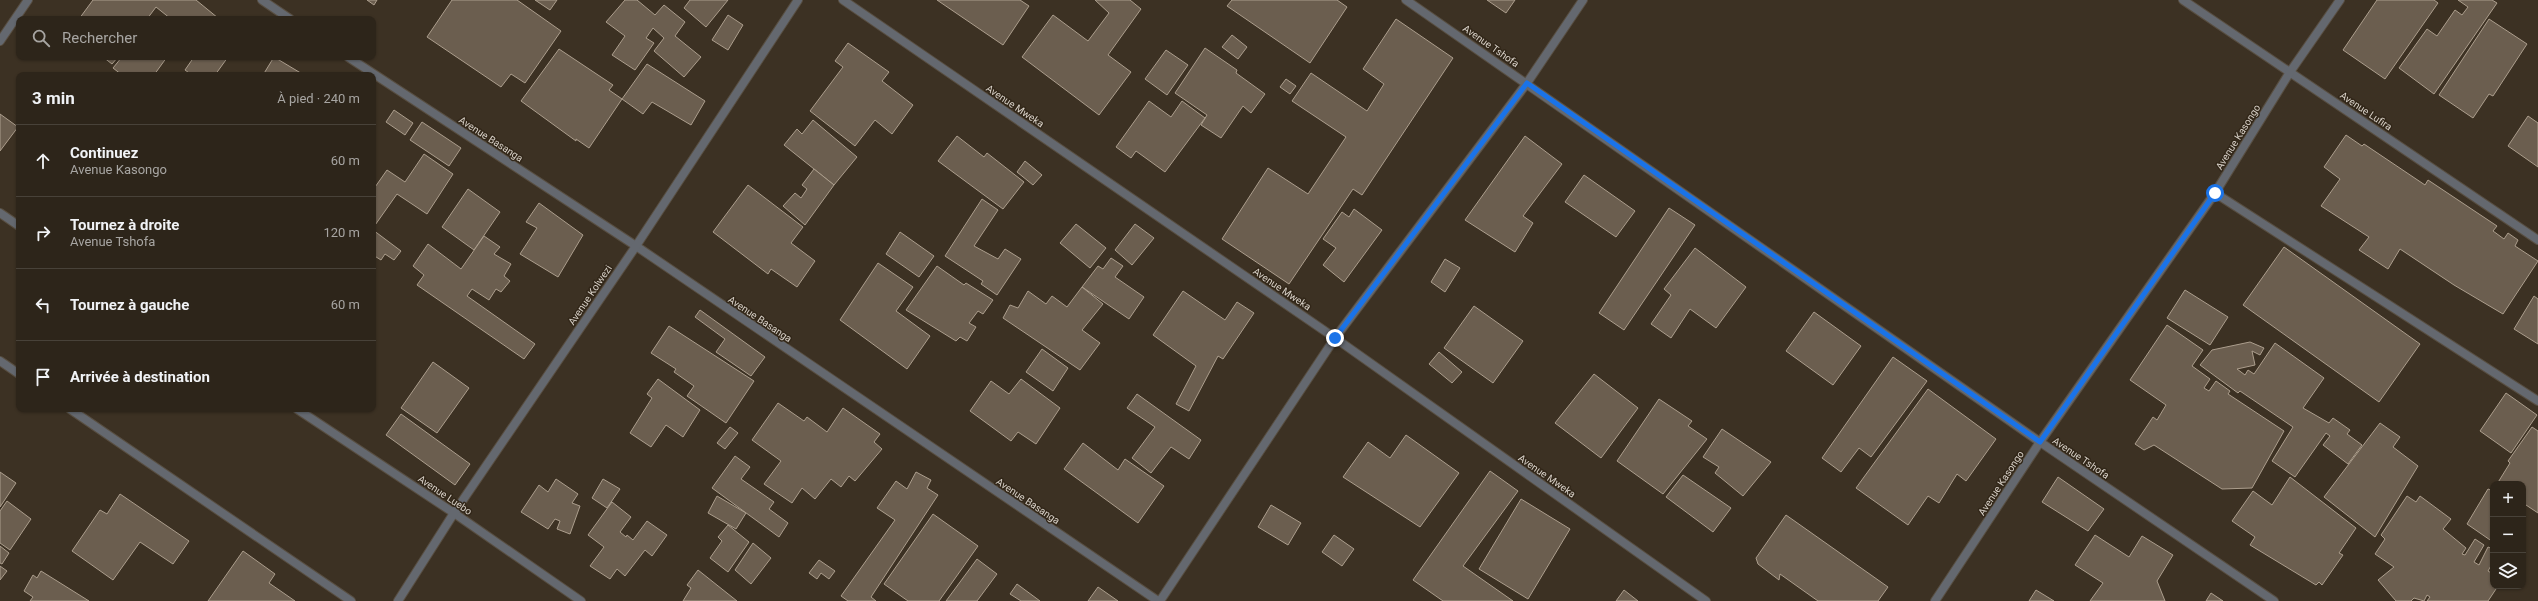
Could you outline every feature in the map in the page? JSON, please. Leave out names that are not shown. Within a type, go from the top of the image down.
[{"type":"street","points":[[17,16],[28,0]]},
{"type":"street","points":[[262,0],[286,16]]},
{"type":"street","name":"Avenue Kolwezi","points":[[398,601],[454,513],[636,246],[798,0]]},
{"type":"street","name":"Avenue Mweka","points":[[843,0],[1335,338],[1706,601]]},
{"type":"street","name":"Avenue Tshofa","points":[[1406,0],[2040,442],[2274,601]]},
{"type":"street","points":[[1159,601],[1335,338],[1527,83],[1583,0]]},
{"type":"street","name":"Avenue Lufira","points":[[2183,0],[2538,240]]},
{"type":"street","name":"Avenue Kasongo","points":[[1936,601],[2040,442],[2215,193],[2290,72],[2340,0]]},
{"type":"street","points":[[0,41],[16,18]]},
{"type":"street","name":"Avenue Basanga","points":[[353,60],[371,72]]},
{"type":"street","name":"Avenue Basanga","points":[[376,75],[636,246],[1159,601]]},
{"type":"street","points":[[2215,193],[2538,401]]},
{"type":"street","points":[[0,213],[16,224]]},
{"type":"street","points":[[0,361],[16,372]]},
{"type":"street","points":[[74,412],[351,601]]},
{"type":"street","name":"Avenue Luebo","points":[[302,412],[454,513],[581,601]]},
{"type":"building","points":[[93,0],[196,0],[216,16],[167,16],[156,7],[149,16],[81,16]]},
{"type":"building","points":[[367,0],[377,0],[374,5]]},
{"type":"building","points":[[452,0],[517,0],[561,31],[525,83],[511,74],[501,87],[427,37]]},
{"type":"building","points":[[535,0],[557,0],[550,10]]},
{"type":"building","points":[[625,0],[637,0],[655,15],[664,5],[685,22],[675,36],[701,57],[684,77],[654,51],[664,38],[653,28],[646,38],[654,43],[635,70],[612,55],[625,36],[606,22]]},
{"type":"building","points":[[690,0],[728,0],[706,27],[684,8]]},
{"type":"building","points":[[937,0],[1020,0],[1029,6],[1003,45]]},
{"type":"building","points":[[1095,0],[1130,0],[1141,9],[1108,55],[1131,72],[1099,115],[1022,57],[1053,15],[1088,41],[1109,13]]},
{"type":"building","points":[[1232,0],[1337,0],[1347,7],[1310,63],[1227,6]]},
{"type":"building","points":[[1487,0],[1515,0],[1506,13]]},
{"type":"building","points":[[2377,0],[2434,0],[2438,3],[2385,79],[2343,50]]},
{"type":"building","points":[[2458,0],[2492,0],[2497,3],[2434,94],[2399,68],[2427,29],[2437,36],[2455,10],[2462,15],[2468,7]]},
{"type":"building","points":[[728,15],[743,25],[728,50],[712,40]]},
{"type":"building","points":[[1396,19],[1453,58],[1362,195],[1353,189],[1289,284],[1222,239],[1268,168],[1308,194],[1346,137],[1292,101],[1311,73],[1367,111],[1384,84],[1363,69]]},
{"type":"building","points":[[2489,19],[2527,44],[2493,96],[2489,94],[2473,118],[2439,95]]},
{"type":"building","points":[[1232,35],[1247,47],[1238,59],[1222,47]]},
{"type":"building","points":[[848,43],[889,72],[882,81],[913,105],[892,134],[875,120],[855,146],[810,111],[843,67],[835,61]]},
{"type":"building","points":[[1205,48],[1237,70],[1236,73],[1265,94],[1251,113],[1243,106],[1221,138],[1201,125],[1207,115],[1175,93]]},
{"type":"building","points":[[559,49],[613,85],[609,90],[622,99],[589,148],[576,139],[576,141],[521,101]]},
{"type":"building","points":[[1166,50],[1188,65],[1167,95],[1145,79]]},
{"type":"building","points":[[107,60],[115,60],[112,64]]},
{"type":"building","points":[[120,60],[165,60],[156,72],[118,72],[113,68]]},
{"type":"building","points":[[192,60],[226,60],[217,72],[188,72],[185,70]]},
{"type":"building","points":[[272,60],[279,60],[299,72],[265,72]]},
{"type":"building","points":[[647,64],[705,101],[691,125],[652,102],[643,114],[622,99]]},
{"type":"building","points":[[1286,79],[1296,86],[1290,94],[1280,87]]},
{"type":"building","points":[[1149,101],[1171,117],[1182,101],[1205,118],[1165,172],[1136,151],[1131,158],[1116,147]]},
{"type":"building","points":[[394,110],[413,123],[405,135],[386,122]]},
{"type":"building","points":[[0,114],[16,126],[16,130],[0,151]]},
{"type":"building","points":[[2528,116],[2538,123],[2538,167],[2508,146]]},
{"type":"building","points":[[813,120],[857,157],[834,185],[784,145],[797,129],[802,134]]},
{"type":"building","points":[[422,122],[461,148],[449,166],[410,140]]},
{"type":"building","points":[[2346,135],[2362,146],[2364,144],[2425,185],[2428,180],[2497,226],[2493,231],[2504,239],[2508,233],[2518,240],[2515,246],[2538,261],[2503,314],[2454,285],[2400,249],[2388,269],[2359,250],[2369,237],[2321,206],[2340,179],[2324,167]]},
{"type":"building","points":[[957,136],[984,157],[987,153],[1024,182],[1003,209],[938,161]]},
{"type":"building","points":[[1525,136],[1562,164],[1523,216],[1533,223],[1515,252],[1465,220]]},
{"type":"building","points":[[424,154],[453,174],[427,214],[397,194],[376,224],[376,186],[387,170],[405,182]]},
{"type":"building","points":[[1025,161],[1042,175],[1033,185],[1017,172]]},
{"type":"building","points":[[814,169],[834,185],[805,225],[783,206],[795,193],[801,198],[807,189],[802,185]]},
{"type":"building","points":[[1584,175],[1635,211],[1616,237],[1565,202]]},
{"type":"building","points":[[748,185],[803,227],[791,243],[815,261],[797,287],[771,269],[768,274],[713,232]]},
{"type":"building","points":[[468,189],[500,212],[474,250],[442,227]]},
{"type":"building","points":[[982,199],[998,210],[974,246],[998,259],[1005,249],[1021,259],[997,295],[981,284],[983,281],[945,256]]},
{"type":"building","points":[[539,203],[583,235],[558,277],[520,254],[537,228],[526,222]]},
{"type":"building","points":[[1669,208],[1695,225],[1624,330],[1599,313]]},
{"type":"building","points":[[1354,209],[1382,230],[1344,282],[1323,265],[1336,248],[1323,239],[1342,212],[1349,217]]},
{"type":"building","points":[[1076,224],[1106,248],[1090,268],[1060,243]]},
{"type":"building","points":[[1135,224],[1154,238],[1132,265],[1115,250]]},
{"type":"building","points":[[376,232],[401,251],[394,260],[385,254],[381,260],[376,257]]},
{"type":"building","points":[[900,232],[934,256],[919,277],[886,254]]},
{"type":"building","points":[[484,236],[500,247],[494,254],[511,264],[504,276],[510,281],[501,292],[496,289],[489,300],[472,289],[467,296],[535,344],[524,359],[417,285],[424,275],[413,266],[428,244],[461,269]]},
{"type":"building","points":[[2284,247],[2420,344],[2379,402],[2243,305]]},
{"type":"building","points":[[1695,248],[1746,287],[1716,328],[1690,309],[1671,338],[1651,324],[1671,295],[1664,289]]},
{"type":"building","points":[[1111,258],[1123,266],[1115,277],[1144,297],[1129,319],[1082,287],[1098,266],[1103,269]]},
{"type":"building","points":[[1445,259],[1460,268],[1445,292],[1431,282]]},
{"type":"building","points":[[878,263],[913,287],[896,311],[930,336],[907,369],[840,320]]},
{"type":"building","points":[[937,266],[964,285],[966,283],[993,300],[983,314],[978,311],[969,323],[976,327],[967,341],[960,337],[956,341],[906,310]]},
{"type":"building","points":[[1082,287],[1103,304],[1082,330],[1100,343],[1080,370],[1003,318],[1010,305],[1018,308],[1028,291],[1046,304],[1052,296],[1067,307]]},
{"type":"building","points":[[2185,290],[2228,317],[2210,345],[2167,318]]},
{"type":"building","points":[[1183,291],[1225,320],[1237,302],[1254,313],[1223,359],[1218,356],[1189,411],[1176,404],[1196,366],[1153,335]]},
{"type":"building","points":[[2534,296],[2538,299],[2538,344],[2514,329]]},
{"type":"building","points":[[1474,306],[1523,341],[1493,383],[1444,348]]},
{"type":"building","points":[[700,310],[765,357],[751,376],[716,352],[725,339],[695,317]]},
{"type":"building","points":[[1814,312],[1861,346],[1833,385],[1786,351]]},
{"type":"building","points":[[2167,325],[2203,350],[2192,366],[2210,379],[2204,388],[2209,391],[2216,381],[2230,391],[2228,394],[2284,431],[2252,488],[2222,489],[2154,445],[2144,450],[2135,444],[2153,417],[2157,420],[2166,405],[2130,380]]},
{"type":"building","points":[[669,326],[754,381],[726,423],[687,396],[694,386],[674,372],[676,369],[651,353]]},
{"type":"building","points":[[2250,342],[2264,348],[2260,355],[2252,351],[2255,365],[2237,369],[2245,375],[2248,370],[2254,374],[2275,343],[2324,378],[2303,408],[2329,423],[2333,418],[2350,430],[2347,434],[2362,445],[2348,464],[2323,445],[2330,436],[2326,433],[2295,477],[2272,461],[2293,427],[2240,391],[2238,393],[2200,365],[2212,350]]},
{"type":"building","points":[[1042,349],[1068,368],[1053,391],[1026,372]]},
{"type":"building","points":[[1439,352],[1462,372],[1452,383],[1429,364]]},
{"type":"building","points":[[1893,357],[1927,381],[1871,457],[1859,448],[1841,472],[1822,458]]},
{"type":"building","points":[[433,362],[469,388],[437,433],[401,408]]},
{"type":"building","points":[[1594,374],[1638,408],[1601,458],[1555,423]]},
{"type":"building","points":[[658,379],[700,410],[683,437],[666,425],[651,447],[630,433],[652,398],[647,394]]},
{"type":"building","points":[[1021,379],[1060,408],[1036,444],[1018,432],[1011,441],[970,411],[991,381],[1009,394]]},
{"type":"building","points":[[1928,389],[1996,439],[1966,481],[1957,474],[1939,503],[1928,496],[1908,525],[1856,488]]},
{"type":"building","points":[[2506,393],[2537,415],[2511,453],[2480,431]]},
{"type":"building","points":[[1137,394],[1201,440],[1189,459],[1171,447],[1151,473],[1132,458],[1155,427],[1127,408]]},
{"type":"building","points":[[1659,399],[1692,421],[1688,426],[1707,439],[1663,494],[1617,461]]},
{"type":"building","points":[[778,403],[804,421],[807,417],[827,432],[843,408],[880,434],[874,442],[882,449],[855,481],[849,476],[841,487],[831,479],[815,499],[802,488],[792,503],[764,484],[781,461],[752,440]]},
{"type":"building","points":[[401,414],[470,464],[455,485],[386,435]]},
{"type":"building","points":[[2380,423],[2400,437],[2393,447],[2418,466],[2375,537],[2324,497]]},
{"type":"building","points":[[730,427],[738,433],[725,449],[717,443]]},
{"type":"building","points":[[2532,427],[2538,431],[2538,513],[2526,505],[2526,481],[2499,481],[2510,463],[2508,461]]},
{"type":"building","points":[[1722,429],[1771,462],[1743,496],[1715,473],[1719,467],[1703,457]]},
{"type":"building","points":[[1406,435],[1459,473],[1420,527],[1343,477],[1368,442],[1390,458]]},
{"type":"building","points":[[1083,443],[1118,470],[1125,459],[1164,486],[1138,523],[1064,469]]},
{"type":"building","points":[[735,456],[750,467],[741,479],[774,502],[769,509],[788,523],[779,537],[712,488]]},
{"type":"building","points":[[1490,471],[1518,491],[1463,566],[1513,601],[1443,601],[1413,580]]},
{"type":"building","points":[[0,472],[16,483],[0,507]]},
{"type":"building","points":[[916,472],[931,480],[927,488],[938,495],[871,597],[876,601],[848,601],[841,596],[895,520],[877,508],[896,481],[907,489]]},
{"type":"building","points":[[1683,475],[1731,508],[1713,532],[1666,497]]},
{"type":"building","points":[[2058,477],[2104,509],[2088,531],[2042,502]]},
{"type":"building","points":[[2290,477],[2356,528],[2339,553],[2343,555],[2322,585],[2319,582],[2316,585],[2250,545],[2255,537],[2232,521],[2253,491],[2272,505]]},
{"type":"building","points":[[556,479],[578,494],[572,503],[580,506],[570,534],[557,529],[560,521],[555,519],[548,529],[521,512],[539,485],[548,492]]},
{"type":"building","points":[[603,479],[620,489],[607,508],[592,498]]},
{"type":"building","points":[[2488,489],[2490,490],[2490,540],[2467,524]]},
{"type":"building","points":[[120,494],[189,541],[173,564],[140,542],[113,580],[72,551],[100,510],[107,514]]},
{"type":"building","points":[[717,496],[746,513],[736,529],[708,513]]},
{"type":"building","points":[[2407,496],[2416,502],[2420,496],[2451,519],[2443,529],[2466,548],[2462,554],[2465,555],[2475,539],[2484,545],[2474,562],[2479,565],[2488,547],[2490,548],[2490,567],[2488,571],[2490,572],[2490,589],[2496,589],[2488,601],[2427,601],[2430,597],[2427,595],[2424,601],[2414,598],[2411,601],[2396,601],[2378,580],[2394,567],[2375,554],[2385,539],[2381,535]]},
{"type":"building","points":[[1521,499],[1570,529],[1528,599],[1479,569]]},
{"type":"building","points":[[7,501],[31,519],[10,550],[0,543],[0,511]]},
{"type":"building","points":[[612,502],[631,517],[620,532],[626,537],[627,535],[633,540],[647,521],[667,535],[652,556],[645,550],[625,576],[617,569],[610,579],[590,566],[604,547],[588,535]]},
{"type":"building","points":[[1271,505],[1301,523],[1288,545],[1258,527]]},
{"type":"building","points":[[933,514],[978,546],[939,601],[908,601],[884,584]]},
{"type":"building","points":[[1786,515],[1888,587],[1878,601],[1818,601],[1780,574],[1779,580],[1758,564],[1756,558]]},
{"type":"building","points":[[728,525],[749,542],[728,572],[710,558],[722,541],[718,537]]},
{"type":"building","points":[[1334,535],[1354,549],[1342,566],[1322,552]]},
{"type":"building","points":[[2095,535],[2129,557],[2142,536],[2173,555],[2157,581],[2165,601],[2090,601],[2103,583],[2075,565]]},
{"type":"building","points":[[753,543],[771,558],[751,584],[735,570]]},
{"type":"building","points":[[0,546],[9,553],[2,564],[0,563]]},
{"type":"building","points":[[243,551],[275,574],[269,583],[295,601],[208,601]]},
{"type":"building","points":[[977,559],[997,574],[977,601],[946,601]]},
{"type":"building","points":[[819,560],[835,571],[829,579],[821,573],[817,579],[809,573]]},
{"type":"building","points":[[0,566],[7,571],[0,580]]},
{"type":"building","points":[[698,570],[737,601],[683,601],[691,588],[687,585]]},
{"type":"building","points":[[41,571],[89,601],[30,601],[33,597],[24,591],[33,575],[37,578]]},
{"type":"building","points":[[1017,584],[1040,601],[1021,601],[1010,594]]},
{"type":"building","points":[[1098,587],[1118,601],[1088,601]]},
{"type":"building","points":[[1624,590],[1638,601],[1616,601]]},
{"type":"building","points":[[2036,590],[2054,601],[2029,601]]},
{"type":"building","points":[[2211,593],[2223,601],[2206,601]]},
{"type":"route","points":[[1335,338],[1527,83],[2040,442],[2215,193]]}]
